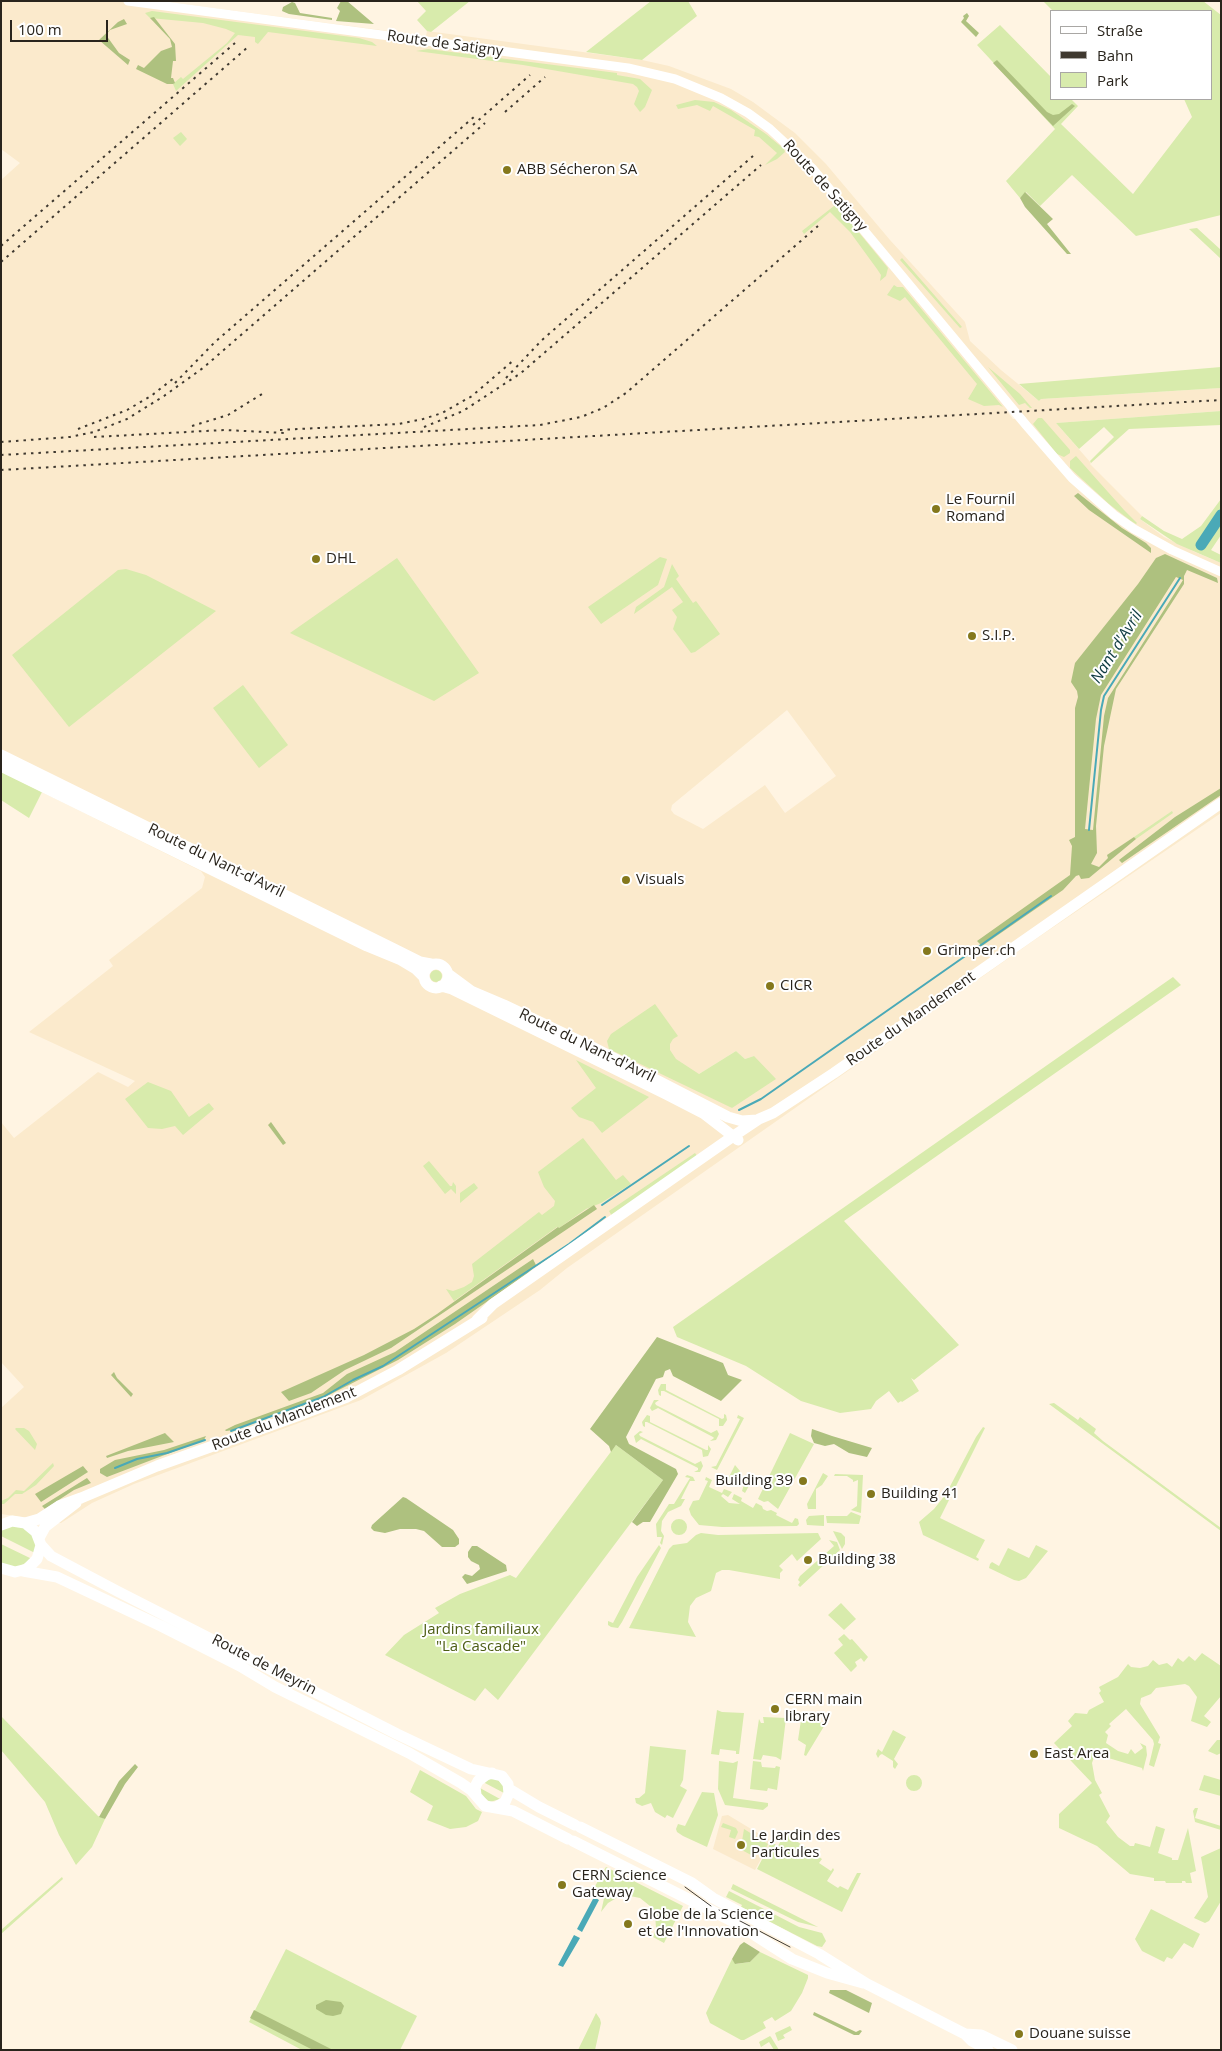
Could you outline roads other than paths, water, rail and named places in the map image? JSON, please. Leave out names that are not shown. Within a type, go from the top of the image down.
[{"type":"main road","name":"Route du Nant-d'Avril","points":[[1,755],[420,962],[431,964]]},
{"type":"main road","name":"Route du Nant-d'Avril","points":[[1,766],[367,946],[401,960],[416,969],[424,977]]},
{"type":"main road","name":"Route du Mandement","points":[[25,1523],[39,1519],[58,1506],[82,1498],[157,1466],[294,1418],[347,1396],[398,1370],[476,1320],[499,1310],[759,1119],[774,1113],[834,1073],[1221,803]]},
{"type":"main road","points":[[431,964],[442,966],[448,974],[446,983],[441,986],[430,987],[425,982],[425,970],[431,964]]},
{"type":"main road","name":"Route du Nant-d'Avril","points":[[448,974],[470,991],[534,1019],[728,1117],[742,1121],[759,1119]]},
{"type":"main road","name":"Route du Nant-d'Avril","points":[[441,986],[452,989],[666,1094],[703,1113],[737,1137]]},
{"type":"main road","name":"Route du Mandement","points":[[476,1320],[493,1304],[716,1148],[763,1125],[774,1113]]},
{"type":"main road","name":"Route du Nant-d'Avril","points":[[728,1117],[737,1137]]},
{"type":"main road","points":[[716,1148],[720,1142],[721,1127]]},
{"type":"main road","name":"Route du Mandement","points":[[23,1571],[37,1559],[45,1527],[82,1498]]},
{"type":"main road","points":[[5,1521],[25,1523]]},
{"type":"main road","name":"Route de Meyrin","points":[[25,1523],[34,1529],[51,1556],[375,1723],[457,1763],[478,1771],[492,1773],[504,1779],[509,1789],[539,1807],[692,1883],[713,1898],[819,1954],[867,1984],[965,2034],[972,2041],[988,2050]]},
{"type":"main road","name":"Route de Meyrin","points":[[3,1570],[23,1571],[57,1577],[161,1626],[240,1666],[275,1687],[410,1753],[462,1783],[485,1806],[513,1810],[736,1924],[792,1959],[839,1977],[867,1984]]},
{"type":"main road","points":[[476,1795],[478,1781],[492,1773]]},
{"type":"main road","points":[[496,1807],[507,1799],[509,1789]]},
{"type":"main road","name":"Route de Meyrin","points":[[965,2034],[981,2034],[1012,2050]]},
{"type":"street","name":"Route de Satigny","points":[[128,1],[628,68],[676,79],[721,98],[748,113],[770,129],[812,168],[1021,419],[1084,489],[1114,515],[1148,538],[1184,557],[1221,572]]},
{"type":"water","points":[[594,1897],[599,1900],[582,1932],[577,1929]]},
{"type":"water","points":[[574,1935],[580,1938],[563,1967],[558,1965]]},
{"type":"waterway","name":"Nant d'Avril","points":[[1201,545],[1221,515]]},
{"type":"waterway","name":"Nant d'Avril","points":[[1089,830],[1104,696],[1180,578]]},
{"type":"waterway","points":[[739,1110],[761,1099],[1051,896]]},
{"type":"waterway","points":[[602,1205],[689,1146]]},
{"type":"waterway","points":[[231,1431],[323,1397],[383,1366],[569,1244],[605,1217]]},
{"type":"waterway","points":[[115,1468],[137,1459],[167,1453],[205,1440]]},
{"type":"tram line","points":[[685,1887],[711,1906]]},
{"type":"tram line","points":[[719,1910],[790,1947]]},
{"type":"railway","points":[[1,246],[235,43]]},
{"type":"railway","points":[[1,262],[248,47]]},
{"type":"railway","points":[[473,125],[530,75]]},
{"type":"railway","points":[[505,112],[545,77]]},
{"type":"railway","points":[[175,383],[215,342],[475,116]]},
{"type":"railway","points":[[1,442],[70,437],[94,432],[127,419],[164,396],[203,368],[485,123]]},
{"type":"railway","points":[[506,378],[542,340],[753,156]]},
{"type":"railway","points":[[424,427],[463,411],[521,373],[761,165]]},
{"type":"railway","points":[[1,455],[540,425],[581,417],[603,408],[626,393],[818,226]]},
{"type":"railway","points":[[280,430],[399,424],[423,419],[442,413],[472,396],[515,359]]},
{"type":"railway","points":[[78,429],[127,410],[151,396],[174,378]]},
{"type":"railway","points":[[192,426],[228,415],[262,394]]},
{"type":"railway","points":[[1,470],[1221,400]]},
{"type":"railway","points":[[94,437],[224,430],[286,433]]},
{"type":"place","name":"ABB Sécheron SA","points":[[507,170]]},
{"type":"place","name":"Le Fournil Romand","points":[[936,509]]},
{"type":"place","name":"DHL","points":[[316,559]]},
{"type":"place","name":"S.I.P.","points":[[972,636]]},
{"type":"place","name":"Visuals","points":[[626,880]]},
{"type":"place","name":"Grimper.ch","points":[[927,951]]},
{"type":"place","name":"CICR","points":[[770,986]]},
{"type":"place","name":"Building 39","points":[[803,1481]]},
{"type":"place","name":"Building 41","points":[[871,1494]]},
{"type":"place","name":"Building 38","points":[[808,1560]]},
{"type":"place","name":"CERN main library","points":[[775,1709]]},
{"type":"place","name":"East Area","points":[[1034,1754]]},
{"type":"place","name":"Le Jardin des Particules","points":[[741,1845]]},
{"type":"place","name":"CERN Science Gateway","points":[[562,1885]]},
{"type":"place","name":"Globe de la Science et de l'Innovation","points":[[628,1924]]},
{"type":"place","name":"Douane suisse","points":[[1019,2034]]},
{"type":"park label","name":"Jardins familiaux \"La Cascade\"","points":[[481,1638]]}]
